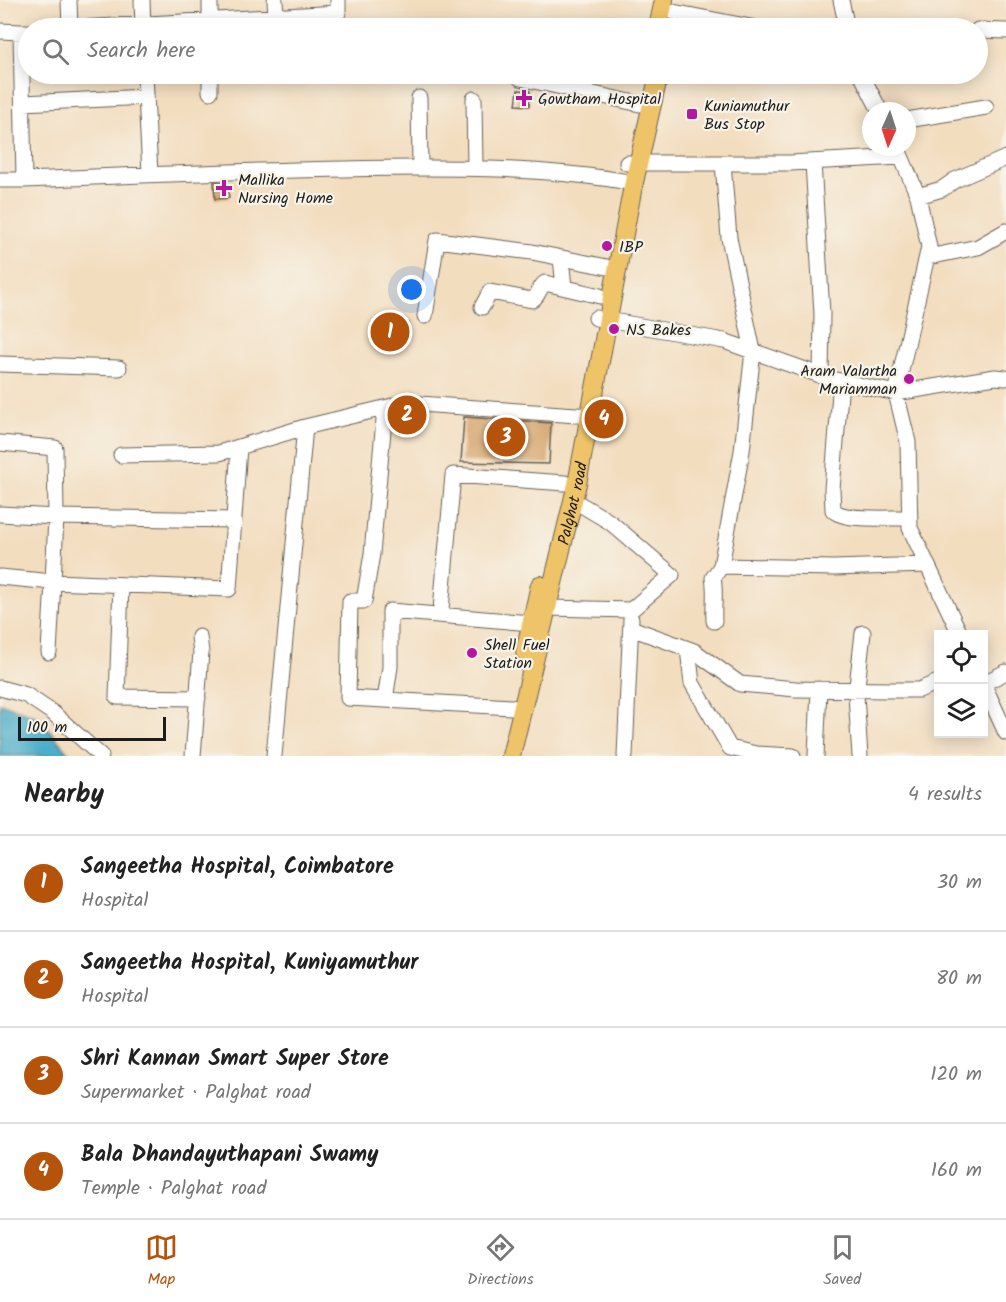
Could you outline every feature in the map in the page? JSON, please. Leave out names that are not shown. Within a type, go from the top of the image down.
[{"type":"main road","name":"Palghat road","points":[[511,756],[573,500],[585,415],[631,173],[645,84]]},
{"type":"main road","name":"Palghat road","points":[[602,320],[600,296],[656,84]]},
{"type":"main road","name":"Palghat road","points":[[500,756],[565,483],[585,415]]},
{"type":"street","points":[[69,0],[70,18]]},
{"type":"street","points":[[142,0],[143,18]]},
{"type":"street","points":[[210,0],[210,18]]},
{"type":"street","points":[[275,0],[276,16]]},
{"type":"street","points":[[261,18],[338,13],[338,0]]},
{"type":"street","points":[[841,0],[845,18]]},
{"type":"street","points":[[671,10],[709,18]]},
{"type":"street","points":[[988,30],[1006,31]]},
{"type":"street","points":[[0,31],[18,32]]},
{"type":"street","points":[[23,84],[24,180]]},
{"type":"street","points":[[145,84],[150,174]]},
{"type":"street","points":[[210,84],[210,92]]},
{"type":"street","points":[[548,84],[640,104]]},
{"type":"street","points":[[866,84],[875,102]]},
{"type":"street","points":[[22,103],[146,97]]},
{"type":"street","points":[[419,98],[420,167]]},
{"type":"street","points":[[474,99],[475,168]]},
{"type":"street","points":[[916,119],[986,107]]},
{"type":"street","points":[[0,180],[420,167],[631,173],[723,163],[813,162],[865,156]]},
{"type":"street","points":[[901,156],[918,196],[929,247],[896,393],[908,442],[910,528],[958,630]]},
{"type":"street","points":[[918,196],[942,189],[955,180],[1006,158]]},
{"type":"street","points":[[813,162],[822,314],[821,376]]},
{"type":"street","points":[[714,621],[713,578],[721,566],[742,451],[753,351],[729,238],[723,163]]},
{"type":"street","points":[[928,257],[978,247],[1006,232]]},
{"type":"street","points":[[425,316],[437,240],[607,267]]},
{"type":"street","points":[[561,258],[564,287]]},
{"type":"street","points":[[482,307],[490,292],[527,300],[535,298],[542,285],[546,283],[600,296]]},
{"type":"street","points":[[602,320],[724,341],[821,376],[896,393],[995,377],[1006,378]]},
{"type":"street","points":[[0,364],[118,368]]},
{"type":"street","points":[[842,382],[832,489],[833,510],[837,514],[849,516],[910,518]]},
{"type":"street","points":[[121,455],[219,453],[305,427],[405,403],[585,415]]},
{"type":"street","points":[[385,408],[372,554],[364,601],[350,601],[348,698],[512,707]]},
{"type":"street","points":[[274,756],[305,427]]},
{"type":"street","points":[[0,444],[55,448],[56,517],[49,652]]},
{"type":"street","points":[[0,577],[53,582],[230,589],[239,447]]},
{"type":"street","points":[[441,610],[453,475],[565,483]]},
{"type":"street","points":[[548,608],[632,610],[672,574],[610,522],[573,500]]},
{"type":"street","points":[[0,514],[234,520]]},
{"type":"street","points":[[721,566],[834,568],[927,565]]},
{"type":"street","points":[[121,585],[117,697],[198,698]]},
{"type":"street","points":[[625,756],[632,610]]},
{"type":"street","points":[[385,700],[390,667],[390,611],[531,623]]},
{"type":"street","points":[[631,628],[694,651],[740,684],[796,689],[919,690],[934,684]]},
{"type":"street","points":[[860,756],[857,689],[863,633]]},
{"type":"street","points":[[193,756],[201,652],[199,637]]},
{"type":"street","points":[[688,649],[692,683],[730,748],[756,754],[793,756]]},
{"type":"street","points":[[988,682],[1006,672]]},
{"type":"street","points":[[0,688],[26,695],[53,712],[101,756]]},
{"type":"street","points":[[816,756],[819,689]]},
{"type":"street","points":[[988,693],[1006,733]]},
{"type":"water","points":[[0,703],[39,718],[71,756],[0,756]]},
{"type":"building","points":[[518,90],[530,91],[529,106],[516,105]]},
{"type":"building","points":[[214,182],[227,182],[229,198],[215,199]]},
{"type":"building","points":[[381,319],[409,323],[406,341],[378,336]]},
{"type":"building","points":[[406,413],[419,414],[420,420],[394,421],[394,416]]},
{"type":"building","points":[[464,417],[551,423],[549,464],[461,462]]},
{"type":"place","name":"Gowtham Hospital","points":[[524,98]]},
{"type":"place","name":"Kuniamuthur Bus Stop","points":[[692,114]]},
{"type":"place","name":"Mallika Nursing Home","points":[[224,188]]},
{"type":"place","name":"IBP","points":[[607,246]]},
{"type":"place","name":"NS Bakes","points":[[614,329]]},
{"type":"place","name":"Sangeetha Hospital, Coimbatore","points":[[390,332]]},
{"type":"place","name":"Aram Valartha Mariamman","points":[[909,379]]},
{"type":"place","name":"Sangeetha Hospital, Kuniyamuthur","points":[[407,415]]},
{"type":"place","name":"Bala Dhandayuthapani Swamy","points":[[604,419]]},
{"type":"place","name":"Shri Kannan Smart Super Store","points":[[506,437]]},
{"type":"place","name":"Shell Fuel Station","points":[[472,653]]}]
